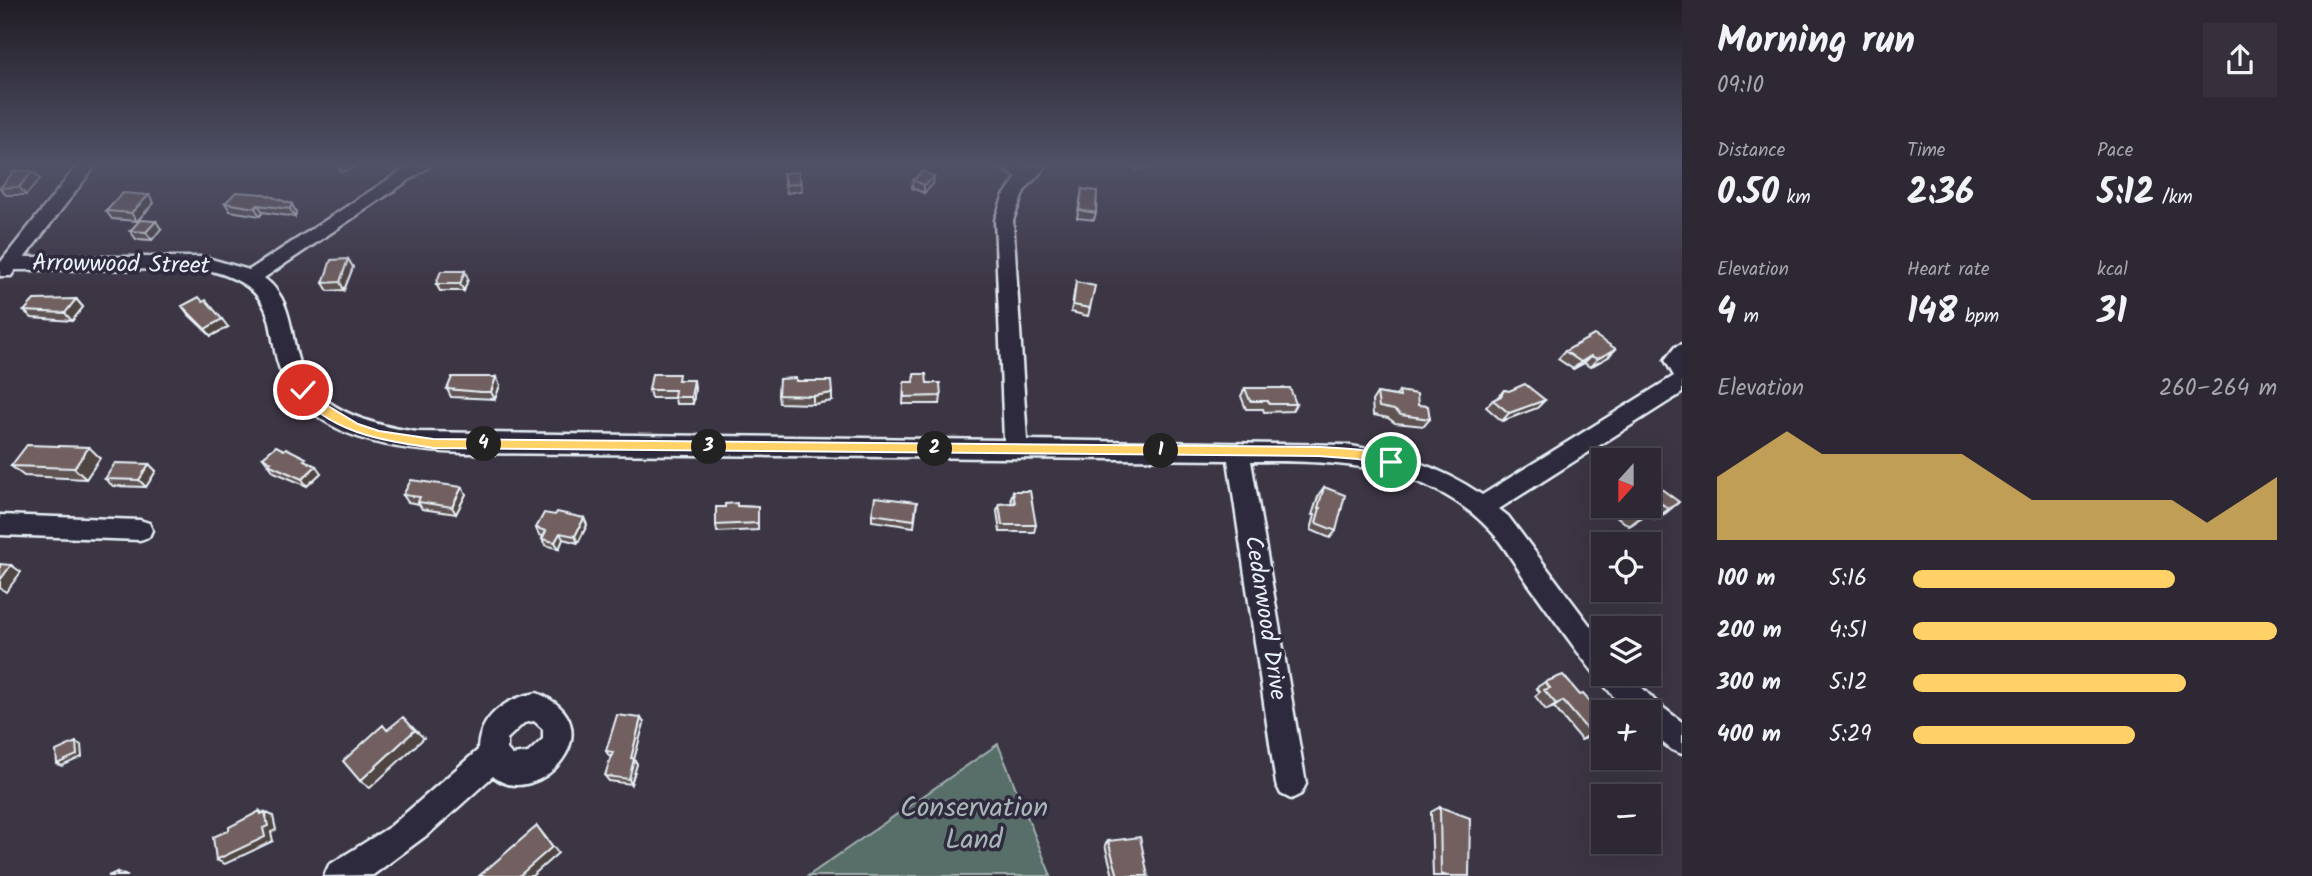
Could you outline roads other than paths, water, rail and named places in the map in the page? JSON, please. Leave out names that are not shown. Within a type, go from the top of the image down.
[{"type":"street","points":[[5,270],[55,207]]},
{"type":"street","points":[[359,207],[252,277],[270,294],[276,305],[286,357],[303,390],[334,416],[379,435],[433,443],[1319,452],[1358,455],[1418,469],[1482,507],[1514,542],[1591,648]]},
{"type":"street","points":[[1007,207],[1004,233],[1016,450]]},
{"type":"street","name":"Arrowwood Street","points":[[5,270],[204,263],[252,277]]},
{"type":"street","points":[[1682,352],[1676,360],[1682,371]]},
{"type":"street","points":[[1482,507],[1682,382]]},
{"type":"street","name":"Cedarwood Drive","points":[[1238,452],[1291,784]]},
{"type":"street","points":[[0,525],[141,530]]},
{"type":"street","points":[[1622,686],[1635,700]]},
{"type":"street","points":[[1661,723],[1682,740]]},
{"type":"street","points":[[340,876],[370,861],[396,843],[494,756]]},
{"type":"park label","name":"Conservation Land","points":[[974,824]]}]
